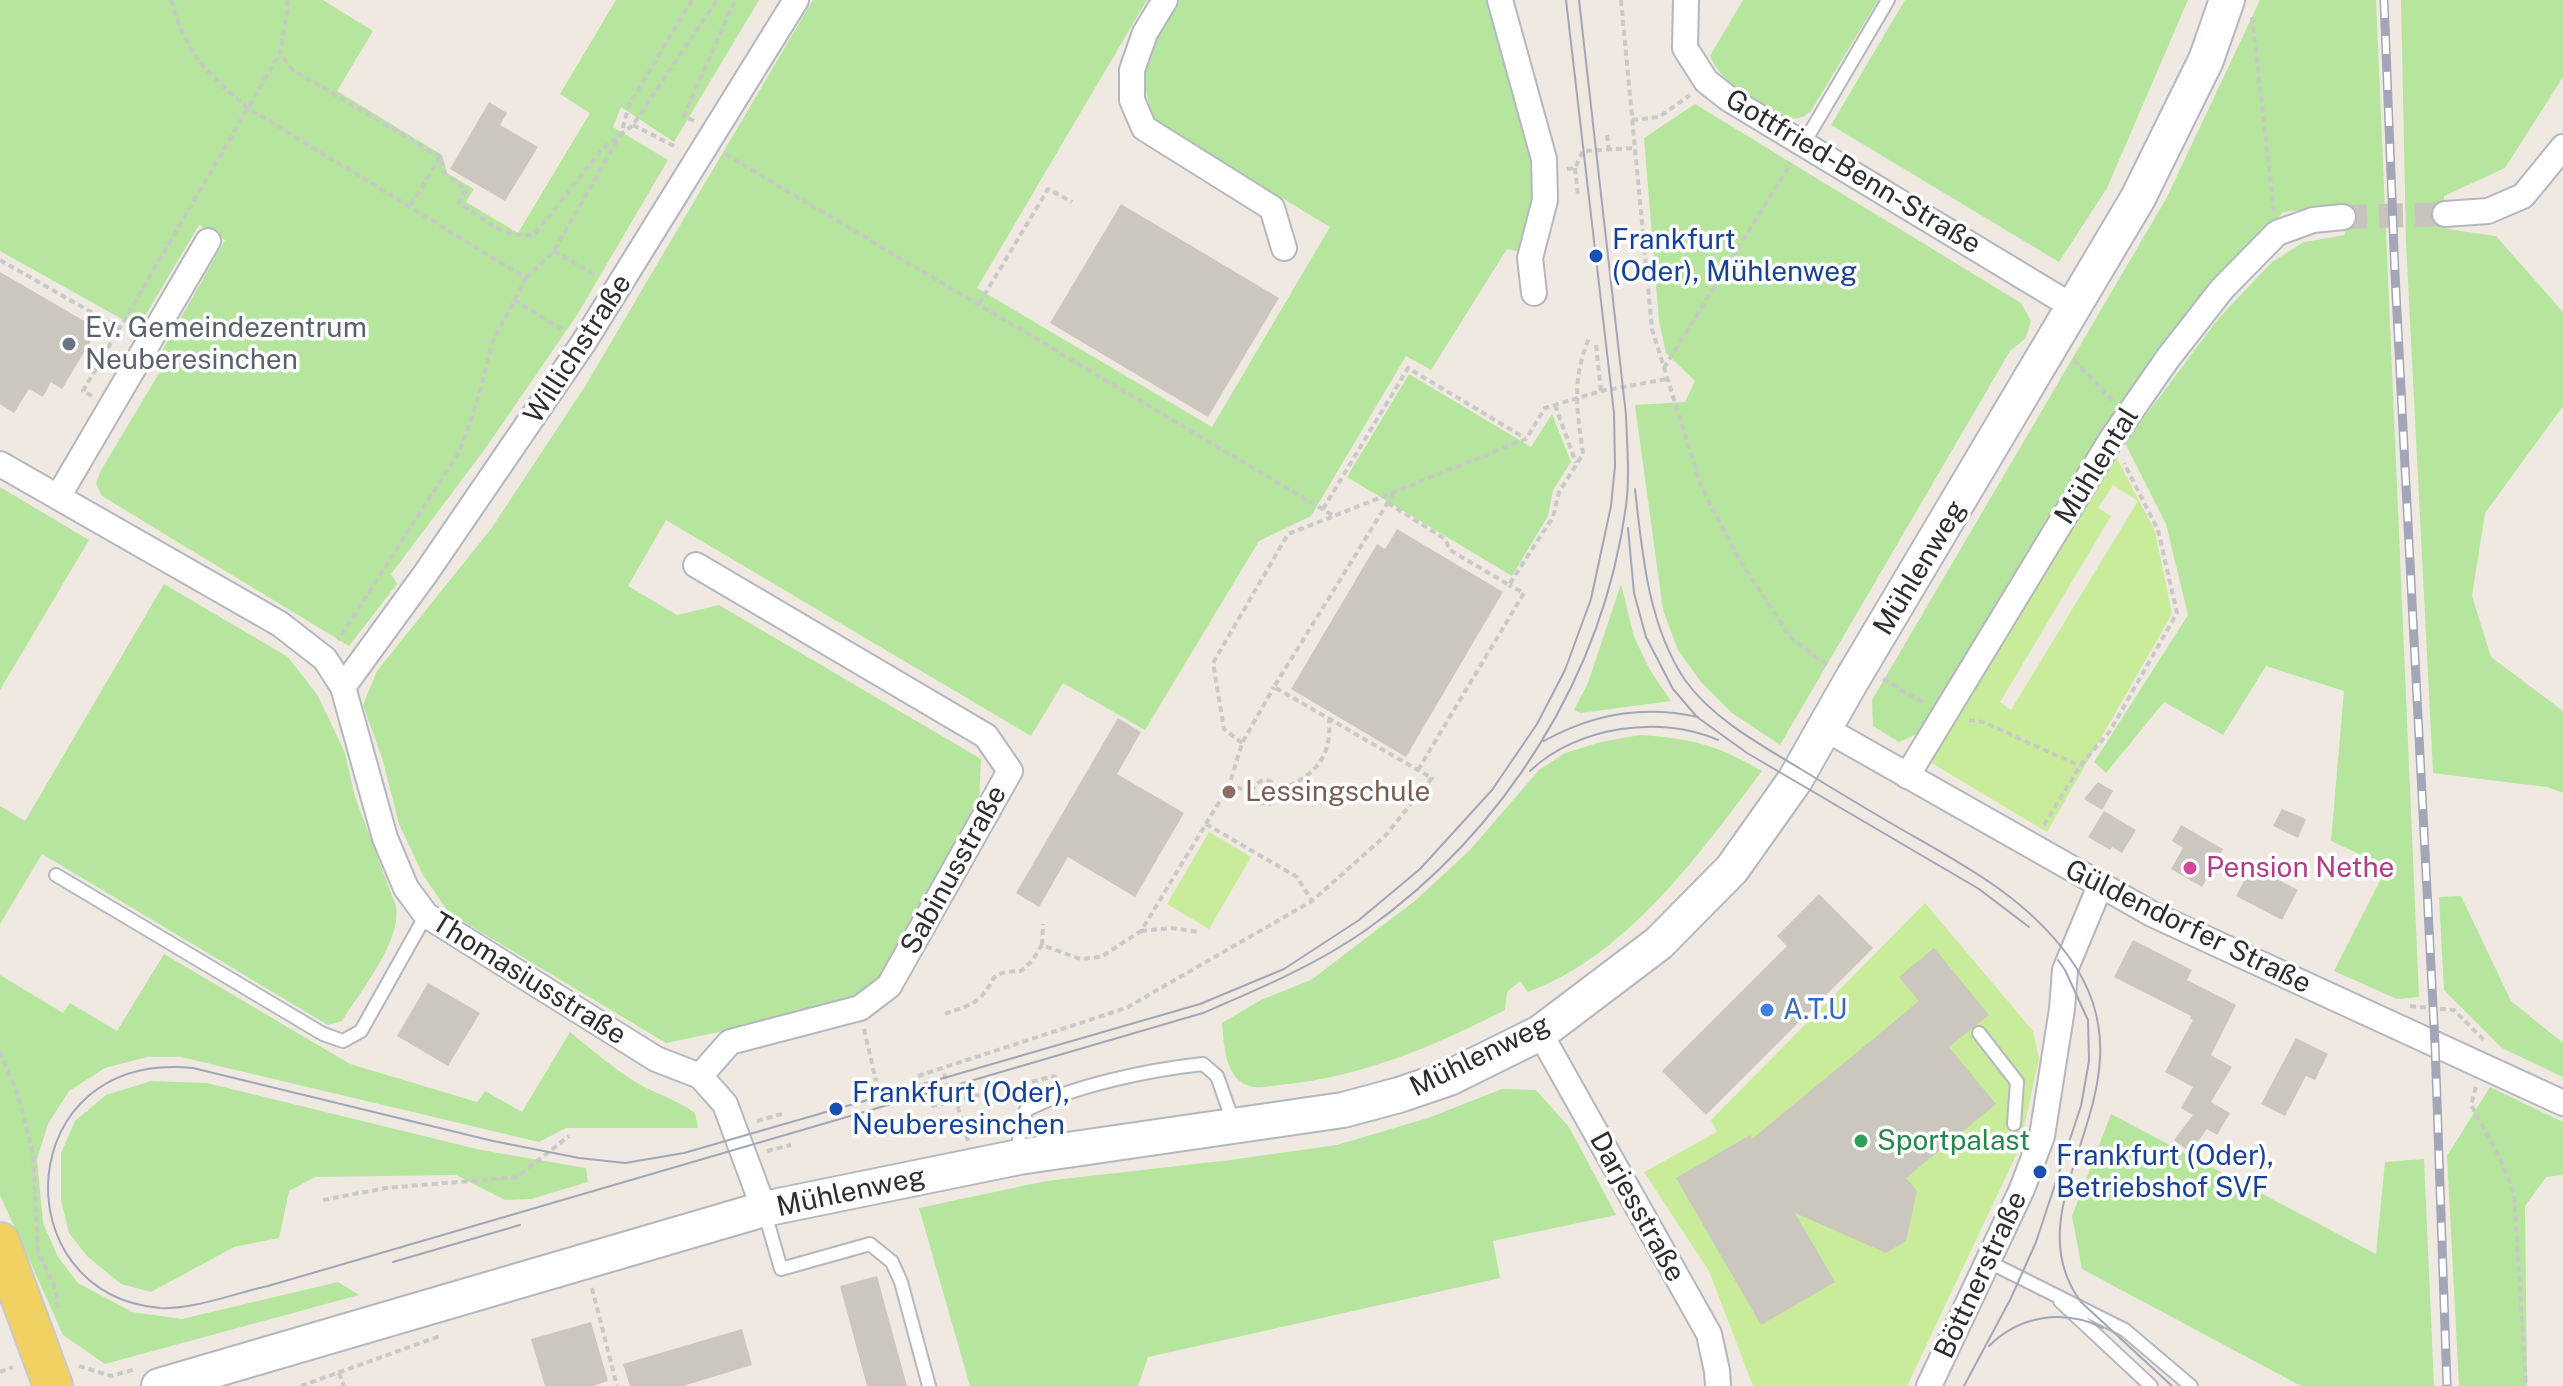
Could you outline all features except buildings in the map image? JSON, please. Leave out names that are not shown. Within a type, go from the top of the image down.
[{"type":"main road","points":[[0,1242],[63,1372]]},
{"type":"street","name":"Willichstraße","points":[[343,687],[426,573],[619,289],[698,138],[796,0]]},
{"type":"street","points":[[1165,0],[1145,33],[1132,70],[1132,100],[1144,128],[1272,208],[1284,248]]},
{"type":"street","points":[[1500,0],[1544,159],[1545,200],[1530,258],[1534,293]]},
{"type":"street","name":"Gottfried-Benn-Straße","points":[[1686,0],[1685,48],[1706,81],[1729,99],[2075,308]]},
{"type":"street","name":"Mühlenweg","points":[[153,1376],[764,1209],[1019,1157],[1343,1110],[1449,1078],[1540,1033],[1659,943],[1732,869],[1795,780],[2075,308],[2138,198],[2206,60],[2239,8]]},
{"type":"street","points":[[2445,214],[2488,211],[2523,196],[2563,147]]},
{"type":"street","name":"Mühlental","points":[[1907,776],[2111,440],[2168,358],[2222,289],[2277,233],[2313,220],[2343,217]]},
{"type":"street","points":[[58,497],[208,241]]},
{"type":"street","name":"Thomasiusstraße","points":[[0,464],[280,624],[325,659],[343,687],[385,838],[406,888],[426,915],[656,1059],[700,1076],[725,1104],[764,1209]]},
{"type":"street","name":"Sabinusstraße","points":[[696,565],[986,736],[1010,771],[889,986],[860,1008],[730,1042],[700,1076]]},
{"type":"street","name":"Güldendorfer Straße","points":[[1824,728],[2152,914],[2563,1103]]},
{"type":"street","name":"Böttnerstraße","points":[[1929,1386],[2022,1189],[2042,1136],[2065,970],[2100,886]]},
{"type":"street","name":"Darjesstraße","points":[[1540,1033],[1709,1334],[1718,1386]]},
{"type":"lane","points":[[1804,143],[1888,0]]},
{"type":"lane","points":[[56,875],[323,1034],[343,1041],[361,1031],[426,915]]},
{"type":"lane","points":[[1979,1033],[2017,1082],[2014,1124]]},
{"type":"lane","points":[[1019,1157],[1019,1138],[1026,1110],[1070,1092],[1172,1067],[1203,1064],[1217,1076],[1234,1124]]},
{"type":"lane","points":[[764,1209],[781,1269],[870,1244],[892,1262],[901,1282],[929,1386]]},
{"type":"lane","points":[[1989,1262],[2125,1330],[2191,1386]]},
{"type":"lane","points":[[2052,1294],[2151,1386]]},
{"type":"path","points":[[171,0],[186,45],[211,77],[248,108],[526,278]]},
{"type":"path","points":[[110,407],[83,391],[280,53],[287,0]]},
{"type":"path","points":[[325,659],[460,451],[492,343],[514,300],[526,278],[554,251],[621,134],[629,105],[692,0]]},
{"type":"path","points":[[280,53],[293,70],[440,157],[445,174],[466,190],[459,203],[510,236],[520,238],[535,234],[602,149],[633,125],[717,0]]},
{"type":"path","points":[[735,0],[684,116],[696,122],[698,138],[1334,516]]},
{"type":"path","points":[[1621,0],[1652,329],[1701,486],[1737,556],[1791,638],[1837,673]]},
{"type":"path","points":[[2239,8],[2277,233]]},
{"type":"path","points":[[1632,120],[1659,117],[1706,81]]},
{"type":"path","points":[[633,125],[677,150]]},
{"type":"path","points":[[1607,135],[1609,150]]},
{"type":"path","points":[[1664,368],[1804,143]]},
{"type":"path","points":[[1578,195],[1575,168],[1583,151],[1635,148]]},
{"type":"path","points":[[411,205],[440,157]]},
{"type":"path","points":[[1544,172],[1575,168]]},
{"type":"path","points":[[979,304],[1048,189],[1072,202]]},
{"type":"path","points":[[554,251],[619,289]]},
{"type":"path","points":[[0,260],[119,328]]},
{"type":"path","points":[[514,300],[584,342]]},
{"type":"path","points":[[1509,585],[1553,517],[1559,492],[1583,454],[1575,398],[1580,365],[1590,336]]},
{"type":"path","points":[[1596,345],[1601,391]]},
{"type":"path","points":[[2068,354],[2128,416]]},
{"type":"path","points":[[1323,509],[1408,368],[1526,439]]},
{"type":"path","points":[[1242,743],[1224,729],[1213,663],[1288,534],[1526,439],[1545,408],[1601,391],[1667,379]]},
{"type":"path","points":[[1555,405],[1576,463]]},
{"type":"path","points":[[2031,847],[2080,766],[2110,731],[2177,613],[2158,530],[2111,440]]},
{"type":"path","points":[[1042,945],[1080,959],[1101,957],[1141,931],[1229,786],[1242,743],[1274,687],[1395,492]]},
{"type":"path","points":[[1388,503],[1445,539],[1450,550],[1524,593],[1418,770]]},
{"type":"path","points":[[918,1076],[1126,1008],[1312,901],[1385,836],[1432,778],[1274,687]]},
{"type":"path","points":[[1277,791],[1303,781],[1315,768],[1330,737],[1329,719]]},
{"type":"path","points":[[1261,779],[1269,780],[1277,791],[1275,800],[1263,805],[1253,798],[1252,791],[1261,779]]},
{"type":"path","points":[[1229,786],[1252,791]]},
{"type":"path","points":[[1206,824],[1297,877],[1312,901]]},
{"type":"path","points":[[945,1014],[973,1003],[983,994],[995,974],[1021,971],[1032,961],[1042,945],[1043,924]]},
{"type":"path","points":[[1141,931],[1171,928],[1200,932]]},
{"type":"path","points":[[860,1008],[876,1081]]},
{"type":"path","points":[[0,1052],[18,1095],[33,1153],[38,1251],[56,1290],[59,1320]]},
{"type":"path","points":[[2482,1065],[2471,1105],[2501,1160],[2514,1194],[2526,1386]]},
{"type":"path","points":[[943,1069],[970,1147]]},
{"type":"path","points":[[931,1106],[1054,1076],[1070,1092]]},
{"type":"path","points":[[734,1127],[785,1113]]},
{"type":"path","points":[[323,1200],[386,1188],[517,1177],[569,1136]]},
{"type":"path","points":[[590,1284],[617,1386]]},
{"type":"path","points":[[301,1386],[452,1331]]},
{"type":"path","points":[[63,1372],[80,1367],[111,1376],[153,1376]]},
{"type":"path","points":[[339,1372],[344,1386]]},
{"type":"path","points":[[111,1376],[114,1386]]},
{"type":"green space","points":[[0,0],[323,0],[373,31],[337,91],[442,155],[447,173],[474,189],[466,202],[518,233],[590,113],[560,94],[616,0],[759,0],[674,142],[621,107],[613,127],[668,160],[577,315],[485,449],[391,574],[397,584],[349,646],[102,496],[96,484],[100,472],[161,370],[154,365],[225,240],[199,225],[138,328],[0,251]]},
{"type":"green space","points":[[813,0],[1147,0],[977,288],[1212,427],[1330,227],[1155,121],[1145,85],[1145,70],[1153,45],[1179,0],[1491,0],[1531,151],[1534,209],[1521,252],[1507,249],[1431,370],[1406,356],[1311,516],[1259,541],[1145,730],[1063,683],[1031,736],[666,520],[628,586],[677,615],[719,605],[981,759],[979,803],[880,978],[858,997],[809,1013],[666,1043],[449,913],[423,875],[399,824],[383,761],[363,705],[377,671],[491,529],[584,388]]},
{"type":"green space","points":[[1743,0],[1878,0],[1811,111],[1803,117],[1788,120],[1733,85],[1710,56]]},
{"type":"green space","points":[[1905,0],[2188,0],[2107,188],[2059,262],[1831,125]]},
{"type":"green space","points":[[2260,0],[2376,0],[2419,997],[2397,999],[2334,971],[2387,867],[2331,841],[2344,691],[2266,666],[2223,735],[2164,702],[2106,773],[2094,762],[2188,615],[2166,524],[2125,443],[2218,319],[2272,262],[2304,242],[2345,235],[2346,205],[2283,212],[2217,286],[1928,729],[1899,742],[1873,726],[1872,700],[2166,199]]},
{"type":"green space","points":[[2401,0],[2563,0],[2563,77],[2505,168],[2444,196],[2447,229],[2496,236],[2563,312],[2563,406],[2485,513],[2472,596],[2491,657],[2563,711],[2563,793],[2547,787],[2433,773],[2406,242]]},
{"type":"green space","points":[[1695,104],[2021,303],[2031,321],[2026,338],[2010,351],[1780,745],[1732,713],[1701,682],[1678,650],[1663,610],[1635,405],[1685,402],[1695,381],[1666,353],[1659,321],[1644,138]]},
{"type":"green space","points":[[1409,374],[1531,447],[1552,414],[1571,462],[1553,490],[1548,516],[1512,576],[1347,477]]},
{"type":"green space","points":[[2113,451],[2155,531],[2172,614],[2047,832],[1925,759]],"holes":[[[2113,485],[2138,501],[2011,710],[2000,702],[2111,516],[2098,508]]]},
{"type":"green space","points":[[0,487],[89,540],[0,690]]},
{"type":"green space","points":[[164,584],[288,657],[318,696],[345,753],[355,797],[396,906],[396,920],[387,950],[342,1021],[328,1025],[42,854],[0,924],[0,806],[25,821]]},
{"type":"green space","points":[[1621,584],[1634,637],[1650,670],[1671,701],[1581,713],[1574,710],[1588,683]]},
{"type":"green space","points":[[1640,735],[1703,744],[1762,771],[1687,867],[1630,927],[1564,975],[1528,992],[1520,981],[1507,992],[1505,1010],[1423,1048],[1368,1068],[1310,1081],[1257,1087],[1248,1086],[1237,1079],[1226,1056],[1222,1023],[1261,1000],[1311,980],[1416,900],[1470,850],[1539,770],[1565,753]]},
{"type":"green space","points":[[1209,832],[1251,857],[1209,929],[1167,904]]},
{"type":"green space","points":[[2461,896],[2511,1001],[2563,1043],[2563,1077],[2502,1048],[2444,990],[2439,897]]},
{"type":"green space","name":"Sportpalast","points":[[1925,903],[2033,1031],[2039,1059],[2019,1149],[1907,1386],[1753,1386],[1709,1271],[1644,1172],[1717,1132],[1711,1120]]},
{"type":"green space","points":[[164,954],[350,1064],[477,1102],[485,1091],[522,1112],[570,1032],[637,1083],[695,1113],[698,1128],[566,1128],[539,1142],[181,1057],[147,1057],[105,1068],[69,1091],[48,1124],[37,1159],[43,1223],[58,1257],[78,1283],[132,1312],[182,1319],[338,1282],[359,1295],[105,1364],[63,1335],[0,1195],[0,975],[63,1013],[70,1003],[117,1031]]},
{"type":"green space","points":[[151,1081],[207,1083],[481,1150],[586,1168],[588,1182],[531,1199],[505,1200],[456,1175],[315,1177],[289,1191],[279,1238],[234,1247],[151,1292],[121,1284],[87,1256],[69,1233],[61,1200],[61,1153],[75,1121],[106,1095]]},
{"type":"green space","points":[[2490,1087],[2563,1122],[2563,1175],[2546,1177],[2525,1206],[2527,1386],[2459,1386],[2447,1156]]},
{"type":"green space","points":[[1502,1089],[1536,1090],[1569,1127],[1616,1215],[1493,1241],[1500,1278],[1148,1357],[1138,1386],[970,1386],[919,1208],[1046,1181],[1337,1145],[1428,1118]]},
{"type":"green space","points":[[2111,1114],[2376,1254],[2385,1162],[2424,1159],[2434,1386],[2301,1386],[2082,1269],[2072,1216]]},
{"type":"tunnel","points":[[2343,217],[2445,214]]},
{"type":"tram line","points":[[1566,0],[1614,413],[1615,466],[1611,506],[1591,599],[1565,670],[1537,724],[1492,790],[1420,869],[1359,920],[1284,969],[1200,1004],[684,1153],[625,1163],[579,1158],[493,1141],[193,1068],[133,1072],[89,1096],[61,1132],[49,1176],[52,1221],[72,1262],[108,1293],[160,1308],[200,1304],[268,1286],[1203,1013],[1327,954],[1366,930],[1416,890],[1462,846],[1503,797],[1540,745],[1570,689],[1595,630],[1614,569],[1626,506],[1626,415],[1579,0]]},
{"type":"tram line","points":[[1635,489],[1644,563],[1655,612],[1673,659],[1696,694],[1752,740],[1996,886],[2035,918],[2069,957],[2094,1005],[2100,1051],[2095,1096],[2060,1223],[2063,1263],[2081,1302],[2172,1386]]},
{"type":"tram line","points":[[1628,528],[1634,593],[1646,637],[1673,689],[1697,717],[1747,753],[1979,889],[2029,927]]},
{"type":"tram line","points":[[1544,741],[1581,724],[1619,714],[1658,712],[1698,717]]},
{"type":"tram line","points":[[1530,771],[1571,744],[1620,729],[1671,728],[1718,740]]},
{"type":"tram line","points":[[1964,1386],[2011,1298],[2036,1242],[2081,1106],[2089,1061],[2088,1020],[2058,960]]},
{"type":"tram line","points":[[393,1262],[520,1225]]},
{"type":"tram line","points":[[1989,1346],[2014,1327],[2043,1318],[2073,1318],[2103,1328]]},
{"type":"railway","points":[[2384,0],[2435,1044],[2447,1386]]},
{"type":"place","name":"Frankfurt (Oder), Mühlenweg","points":[[1596,256]]},
{"type":"place","name":"Ev. Gemeindezentrum Neuberesinchen","points":[[69,344]]},
{"type":"place","name":"Lessingschule","points":[[1229,792]]},
{"type":"place","name":"Pension Nethe","points":[[2190,868]]},
{"type":"place","name":"A.T.U","points":[[1767,1010]]},
{"type":"place","name":"Frankfurt (Oder), Neuberesinchen","points":[[836,1109]]},
{"type":"place","name":"Sportpalast","points":[[1861,1141]]},
{"type":"place","name":"Frankfurt (Oder), Betriebshof SVF","points":[[2040,1172]]}]
